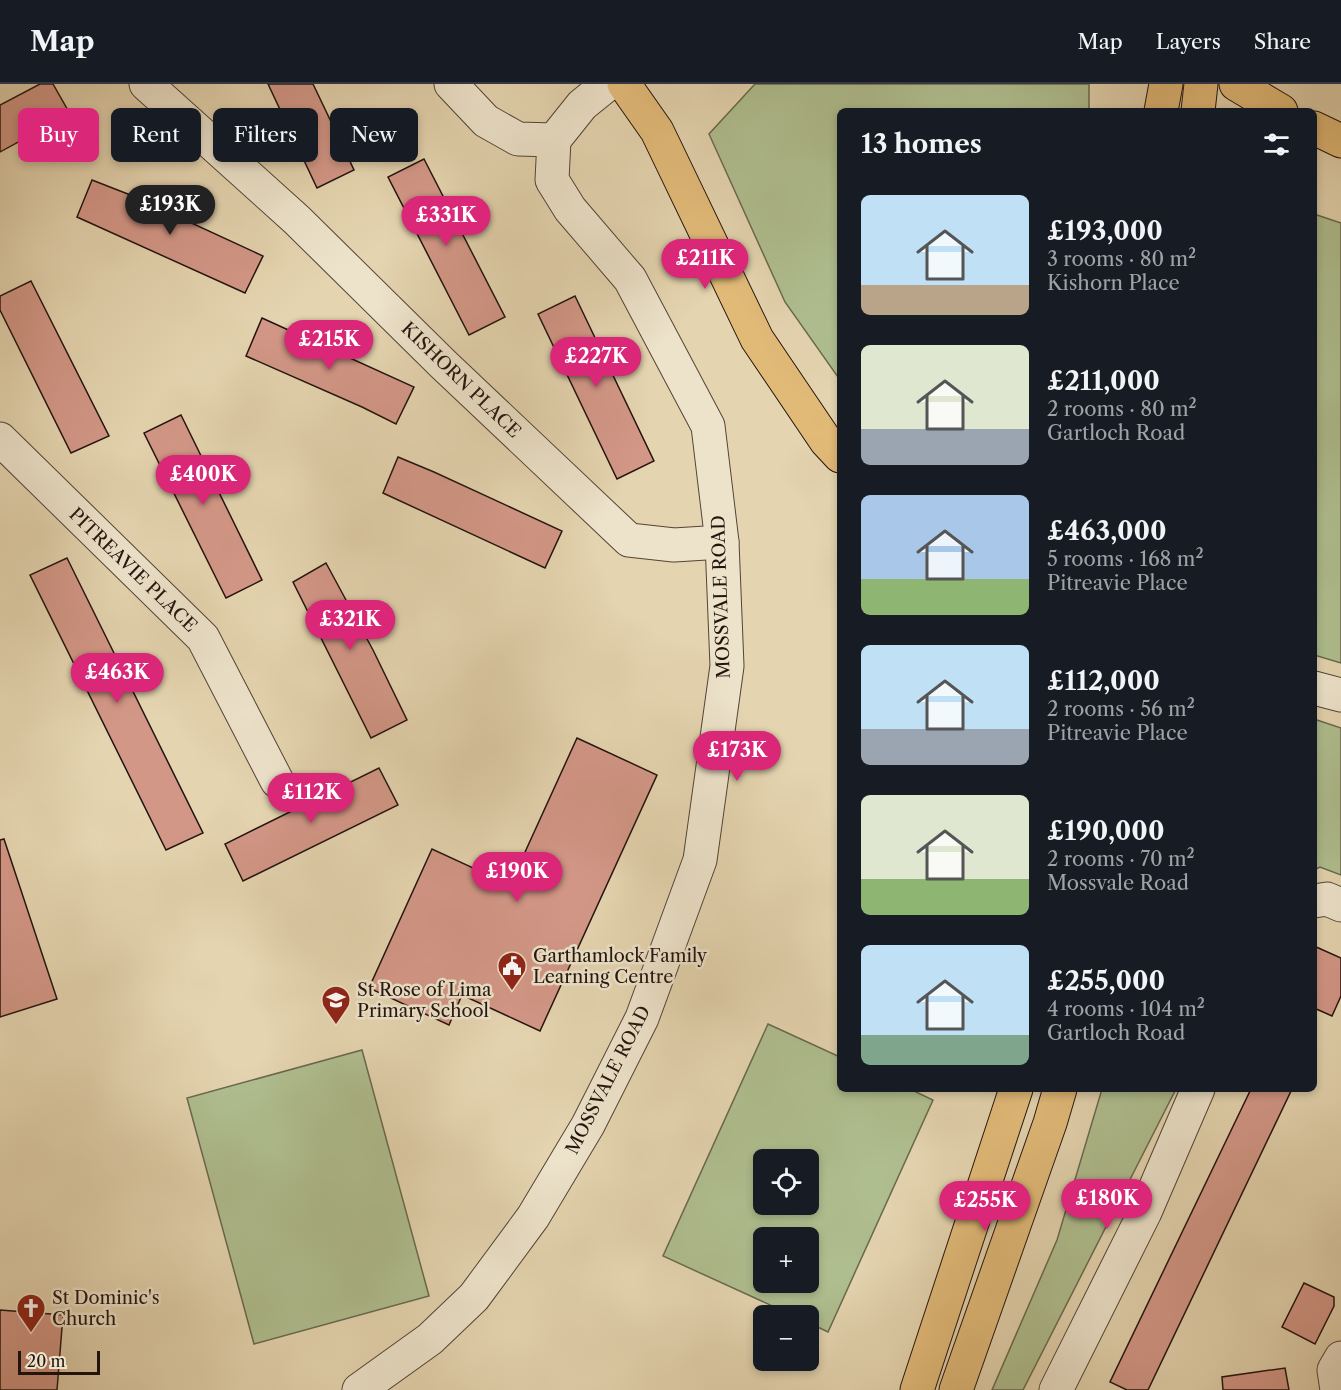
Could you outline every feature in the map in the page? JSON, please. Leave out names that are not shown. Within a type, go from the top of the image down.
[{"type":"main road","points":[[624,84],[657,131],[757,339],[826,441],[837,453]]},
{"type":"main road","points":[[1162,108],[1166,84]]},
{"type":"main road","points":[[1198,108],[1201,84]]},
{"type":"main road","points":[[1236,84],[1276,108]]},
{"type":"main road","points":[[1317,129],[1341,141]]},
{"type":"main road","points":[[917,1390],[1015,1092]]},
{"type":"main road","points":[[956,1390],[1059,1092]]},
{"type":"street","name":"KISHORN PLACE","points":[[146,84],[297,220],[443,364],[629,540],[674,545],[722,542]]},
{"type":"street","points":[[451,84],[486,121],[518,139],[554,140],[582,105],[608,84]]},
{"type":"street","name":"MOSSVALE ROAD","points":[[359,1390],[430,1339],[474,1298],[533,1217],[588,1125],[642,1018],[700,860],[728,666],[722,542],[708,426],[630,279],[570,209],[552,180],[554,140]]},
{"type":"street","name":"PITREAVIE PLACE","points":[[0,439],[203,638],[277,781]]},
{"type":"street","points":[[1317,689],[1341,695]]},
{"type":"street","points":[[1317,901],[1327,899],[1341,905]]},
{"type":"street","points":[[1056,1390],[1145,1212],[1197,1092]]},
{"type":"street","points":[[1337,1390],[1334,1370],[1341,1358]]},
{"type":"green space","points":[[755,84],[1089,84],[1089,108],[837,108],[837,376],[785,302],[709,134]]},
{"type":"green space","points":[[1317,215],[1341,223],[1341,663],[1317,656]]},
{"type":"green space","points":[[1317,720],[1341,728],[1341,875],[1320,867],[1317,868]]},
{"type":"green space","points":[[768,1024],[837,1056],[837,1092],[916,1092],[933,1100],[828,1332],[819,1328],[819,1305],[770,1305],[663,1256]]},
{"type":"green space","points":[[362,1050],[429,1296],[254,1344],[187,1098]]},
{"type":"green space","points":[[1101,1092],[1174,1092],[1023,1390],[992,1390],[1057,1240]]},
{"type":"building","points":[[40,84],[53,84],[67,108],[18,108],[18,142],[0,152],[0,105]]},
{"type":"building","points":[[268,84],[313,84],[330,120],[330,162],[350,162],[354,170],[317,188],[305,162],[318,162],[318,108],[279,108]]},
{"type":"building","points":[[424,159],[505,317],[469,335],[388,177]]},
{"type":"building","points":[[92,180],[133,196],[263,256],[245,293],[77,217]]},
{"type":"building","points":[[31,281],[109,436],[71,453],[0,310],[0,296]]},
{"type":"building","points":[[575,296],[654,461],[617,479],[538,314]]},
{"type":"building","points":[[262,318],[414,387],[396,424],[246,356]]},
{"type":"building","points":[[181,415],[262,580],[226,598],[144,433]]},
{"type":"building","points":[[398,457],[562,531],[545,568],[383,493]]},
{"type":"building","points":[[67,558],[203,833],[166,850],[30,575]]},
{"type":"building","points":[[326,563],[373,650],[407,720],[371,738],[293,582]]},
{"type":"building","points":[[577,738],[657,775],[540,1031],[462,995],[449,1025],[369,988],[432,849],[510,885]]},
{"type":"building","points":[[379,768],[398,805],[243,881],[225,844]]},
{"type":"building","points":[[4,839],[57,999],[0,1017],[0,840]]},
{"type":"building","points":[[1317,947],[1341,958],[1341,996],[1332,1016],[1317,1009]]},
{"type":"building","points":[[1250,1092],[1291,1092],[1148,1390],[1127,1390],[1110,1382]]},
{"type":"building","points":[[1304,1283],[1334,1297],[1334,1306],[1315,1344],[1282,1327]]},
{"type":"building","name":"St Dominic's Church","points":[[0,1310],[63,1315],[57,1390],[0,1390]]},
{"type":"building","points":[[1285,1368],[1289,1390],[1223,1390],[1222,1377]]},
{"type":"place","name":"Garthamlock Family Learning Centre","points":[[512,992]]},
{"type":"place","name":"St Rose of Lima Primary School","points":[[336,1026]]},
{"type":"place","name":"St Dominic's Church","points":[[31,1334]]}]
